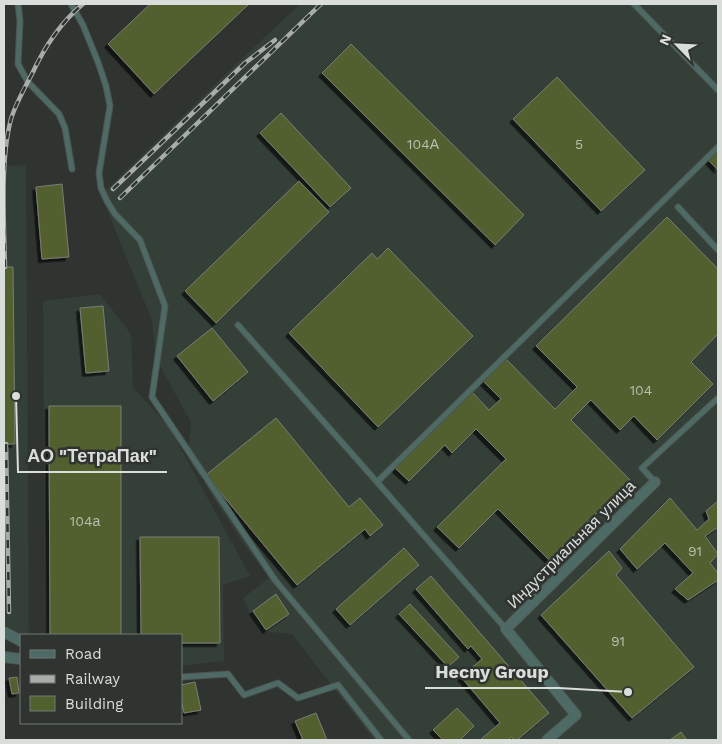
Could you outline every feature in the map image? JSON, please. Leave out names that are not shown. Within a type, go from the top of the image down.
[{"type":"street","name":"Индустриальная улица","points":[[547,740],[576,714],[506,629],[655,482]]},
{"type":"street","points":[[4,632],[20,641]]},
{"type":"street","points":[[4,657],[20,659]]},
{"type":"lane","points":[[18,4],[20,21],[18,64],[28,82],[59,114],[65,128],[72,169]]},
{"type":"lane","points":[[72,4],[98,62],[110,106],[99,173],[101,188],[115,214],[140,240],[165,306],[152,398],[275,580],[409,740]]},
{"type":"lane","points":[[634,4],[718,90]]},
{"type":"lane","points":[[377,482],[718,146]]},
{"type":"lane","points":[[678,207],[718,250]]},
{"type":"lane","points":[[238,325],[506,629]]},
{"type":"lane","points":[[655,482],[642,468],[718,398]]},
{"type":"lane","points":[[182,676],[228,674],[244,695],[278,683],[298,698],[338,685],[381,740]]},
{"type":"shaded area","points":[[300,4],[718,4],[718,740],[374,740],[292,634],[259,631],[243,598],[269,578],[240,539],[188,458],[191,422],[156,359],[152,320],[101,195]]},
{"type":"shaded area","points":[[26,165],[29,634],[20,634],[20,636],[4,626],[4,166]]},
{"type":"shaded area","points":[[100,294],[131,334],[133,387],[169,427],[250,576],[223,585],[224,661],[182,666],[182,634],[45,634],[43,301]]},
{"type":"building","points":[[150,4],[249,4],[154,94],[108,44]]},
{"type":"building","points":[[351,44],[524,215],[495,245],[322,73]]},
{"type":"building","points":[[557,77],[645,170],[601,211],[513,119]]},
{"type":"building","points":[[281,113],[351,188],[330,207],[260,133]]},
{"type":"building","points":[[718,150],[718,170],[708,160]]},
{"type":"building","points":[[299,181],[329,212],[216,323],[185,291]]},
{"type":"building","points":[[62,184],[69,257],[42,259],[36,187]]},
{"type":"building","points":[[667,217],[718,269],[718,334],[691,362],[713,384],[657,440],[634,416],[620,430],[591,400],[571,420],[630,480],[549,560],[498,509],[459,548],[437,527],[506,459],[476,429],[452,453],[445,445],[409,481],[395,468],[472,392],[489,410],[501,399],[482,380],[505,358],[555,409],[577,387],[536,346]]},
{"type":"building","points":[[388,248],[473,336],[378,427],[289,333],[372,253],[377,259]]},
{"type":"building","points":[[4,267],[13,267],[15,444],[4,444]]},
{"type":"building","points":[[103,306],[109,371],[86,373],[80,308]]},
{"type":"building","points":[[212,328],[248,372],[213,401],[177,356]]},
{"type":"building","points":[[49,406],[121,406],[121,634],[50,634]]},
{"type":"building","points":[[276,418],[349,507],[360,498],[383,525],[370,536],[365,529],[297,585],[206,475]]},
{"type":"building","points":[[670,498],[697,530],[709,519],[706,511],[718,501],[718,527],[705,536],[718,554],[710,563],[718,573],[718,580],[688,600],[675,589],[693,573],[665,543],[637,569],[620,549]]},
{"type":"building","points":[[140,537],[219,537],[220,643],[182,643],[182,634],[141,634]]},
{"type":"building","points":[[404,548],[419,565],[350,625],[336,609]]},
{"type":"building","points":[[609,551],[622,568],[616,575],[694,667],[632,718],[541,615]]},
{"type":"building","points":[[431,576],[549,713],[517,740],[514,740],[512,737],[508,740],[480,740],[500,723],[461,677],[482,659],[471,646],[468,649],[416,589]]},
{"type":"building","points":[[276,594],[289,614],[266,630],[253,611]]},
{"type":"building","points":[[410,604],[459,657],[448,667],[399,614]]},
{"type":"building","points":[[17,677],[19,693],[12,694],[9,678]]},
{"type":"building","points":[[195,682],[201,710],[184,713],[182,685]]},
{"type":"building","points":[[457,708],[474,726],[460,740],[443,740],[433,730]]},
{"type":"building","points":[[316,713],[327,740],[303,740],[295,721]]},
{"type":"building","points":[[681,732],[687,740],[670,740]]},
{"type":"railway","points":[[5,267],[4,172],[11,119],[20,96],[48,45],[60,27],[83,4]]},
{"type":"railway","points":[[120,198],[321,4]]},
{"type":"railway","points":[[113,189],[245,63],[275,40]]},
{"type":"railway","points":[[6,444],[9,612]]},
{"type":"place","name":"АО \"ТетраПак\"","points":[[16,396]]},
{"type":"place","name":"Hecny Group","points":[[628,692]]}]
